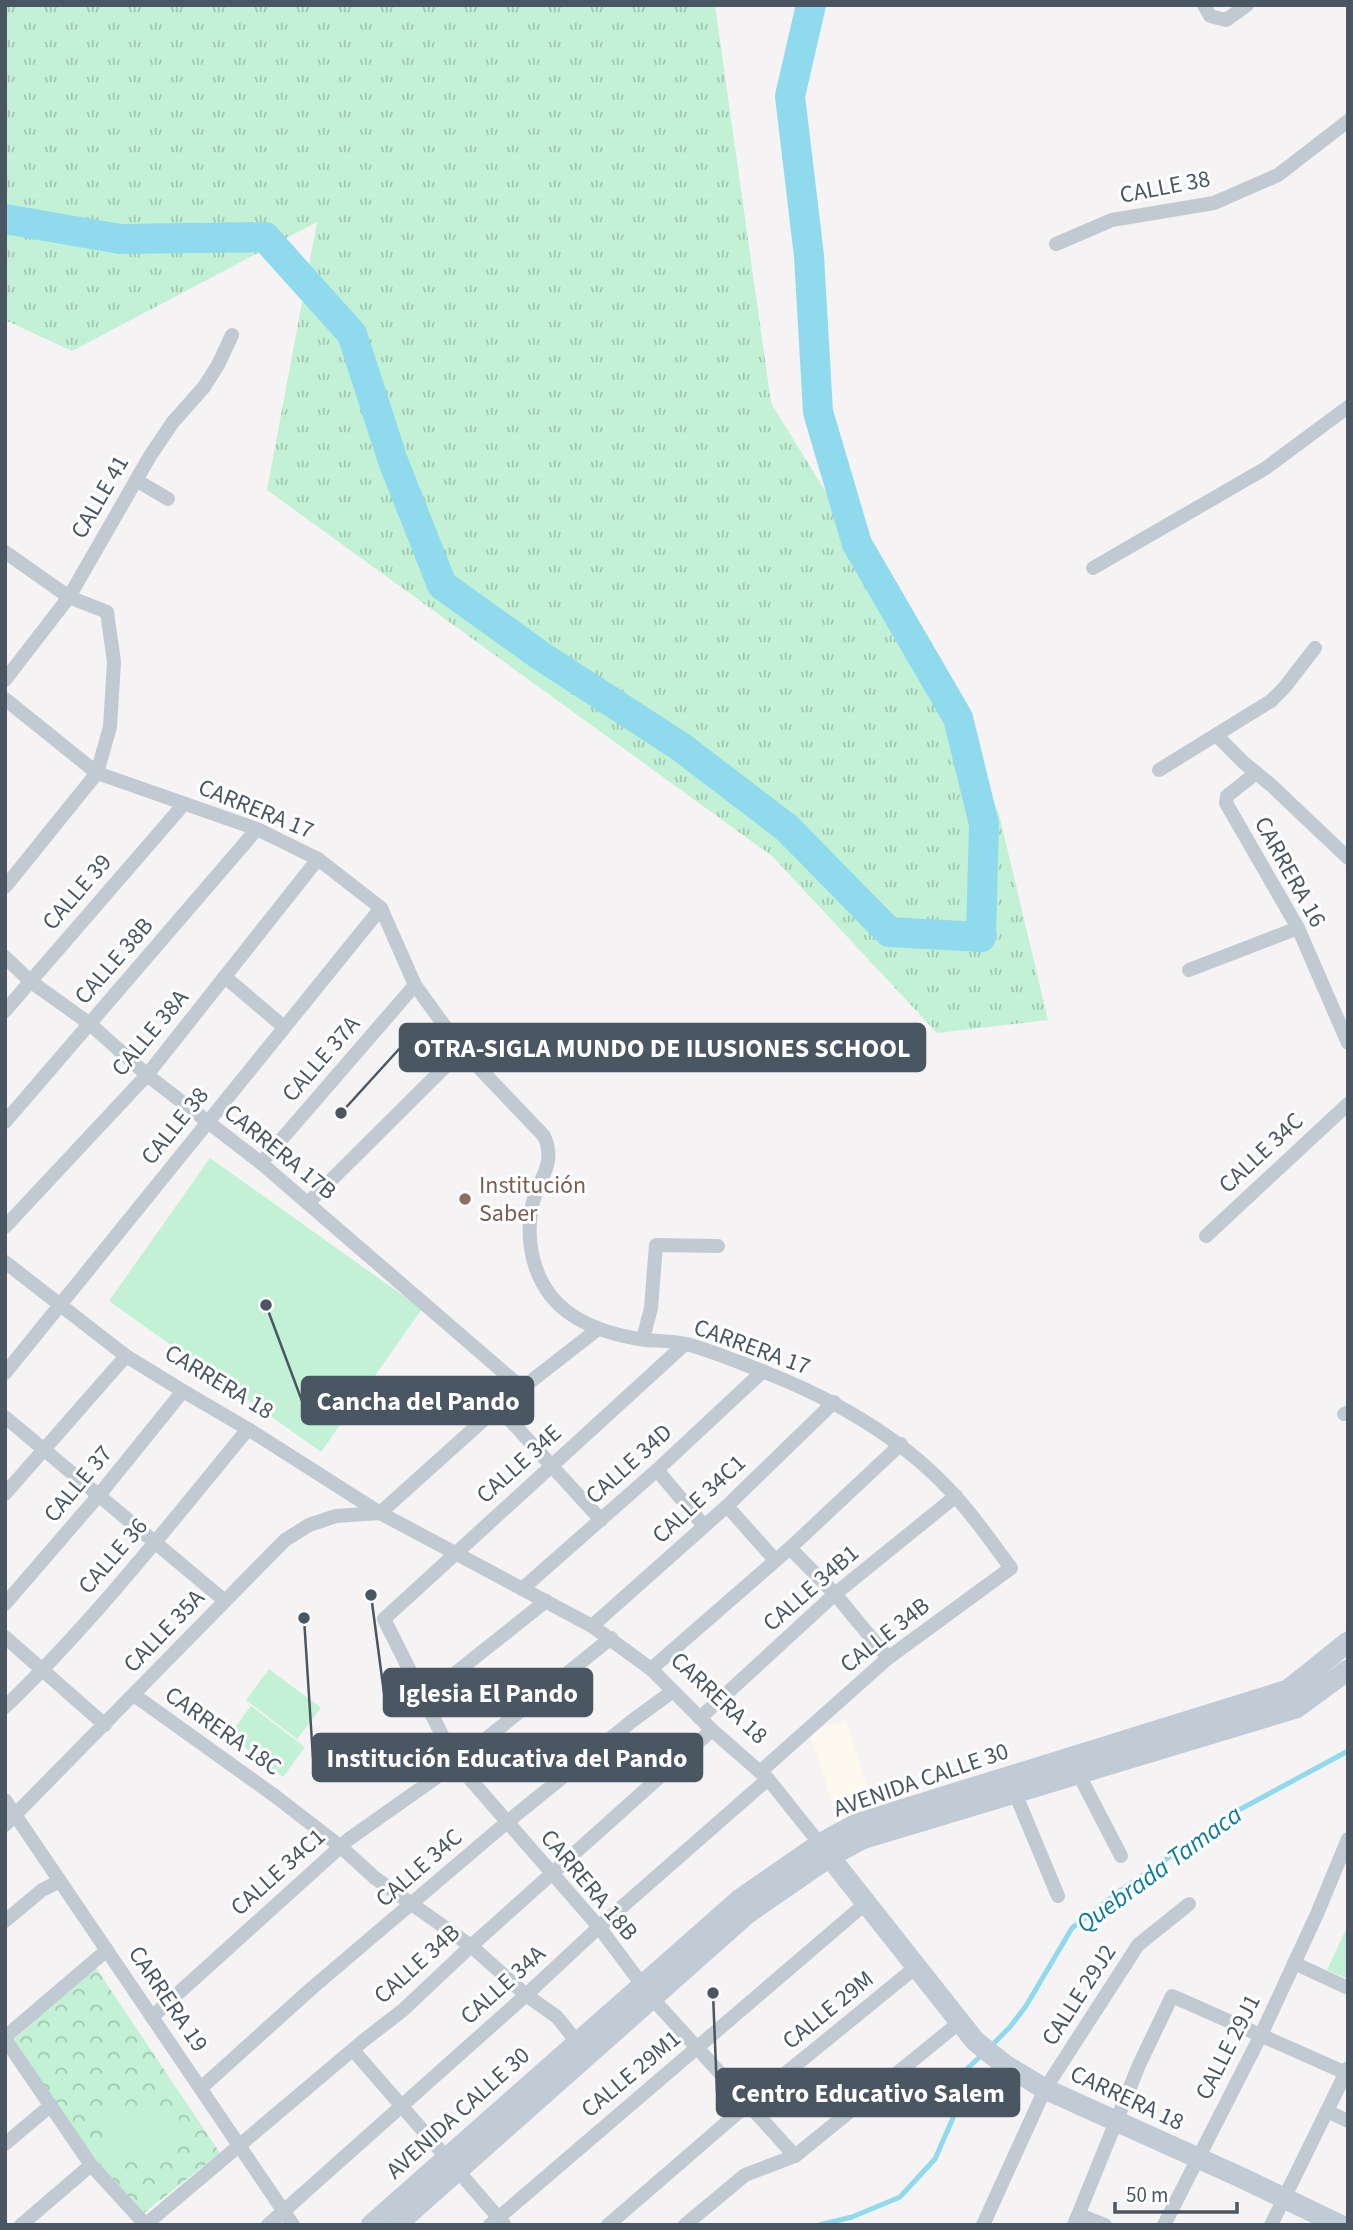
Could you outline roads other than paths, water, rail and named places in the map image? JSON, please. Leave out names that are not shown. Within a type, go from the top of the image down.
[{"type":"main road","name":"AVENIDA CALLE 30","points":[[371,2225],[452,2165],[647,1992],[739,1900],[824,1850],[856,1824],[1288,1690],[1348,1642]]},
{"type":"main road","name":"AVENIDA CALLE 30","points":[[824,1850],[1296,1708],[1348,1670]]},
{"type":"main road","name":"CARRERA 18","points":[[824,1850],[975,2041],[1005,2065],[1045,2089],[1339,2225]]},
{"type":"main road","name":"AVENIDA CALLE 30","points":[[396,2225],[452,2165],[577,2042],[647,1992]]},
{"type":"street","points":[[1207,11],[1226,20],[1247,5]]},
{"type":"street","name":"CALLE 38","points":[[1056,244],[1112,220],[1214,202],[1278,175],[1348,121]]},
{"type":"street","name":"CALLE 41","points":[[5,680],[69,597],[136,480],[173,422],[204,387],[232,335]]},
{"type":"street","points":[[1093,568],[1266,468],[1348,407]]},
{"type":"street","points":[[136,480],[168,499]]},
{"type":"street","points":[[5,552],[69,597],[107,612],[114,662],[110,727],[97,773],[5,887]]},
{"type":"street","points":[[1159,770],[1271,701],[1315,648]]},
{"type":"street","name":"CARRERA 17","points":[[5,699],[97,773],[257,829],[318,859],[381,908],[415,985],[462,1050],[544,1136],[549,1147],[549,1160],[532,1204],[530,1252],[536,1271],[552,1297],[572,1315],[598,1329],[643,1339],[685,1343],[763,1371],[834,1402],[901,1444],[956,1496],[1011,1568]]},
{"type":"street","points":[[1216,735],[1348,858]]},
{"type":"street","name":"CARRERA 16","points":[[1256,773],[1227,796],[1226,803],[1298,928],[1348,1043]]},
{"type":"street","name":"CALLE 39","points":[[5,1011],[184,804]]},
{"type":"street","name":"CALLE 38B","points":[[5,1122],[257,829]]},
{"type":"street","name":"CALLE 38A","points":[[5,1227],[147,1075],[318,859]]},
{"type":"street","name":"CALLE 38","points":[[5,1373],[381,908]]},
{"type":"street","points":[[1189,970],[1298,928]]},
{"type":"street","name":"CARRERA 17B","points":[[5,957],[30,981],[90,1024],[147,1075],[261,1163],[522,1388]]},
{"type":"street","points":[[225,977],[284,1027]]},
{"type":"street","name":"CALLE 37A","points":[[261,1163],[415,985]]},
{"type":"street","points":[[308,1203],[462,1050]]},
{"type":"street","name":"CALLE 34C","points":[[1206,1236],[1348,1104]]},
{"type":"street","points":[[643,1339],[651,1308],[656,1245],[719,1246]]},
{"type":"street","name":"CARRERA 18","points":[[5,1262],[126,1356],[380,1513],[611,1638],[651,1669],[712,1730],[764,1775],[824,1850]]},
{"type":"street","points":[[380,1513],[498,1407],[598,1329]]},
{"type":"street","name":"CALLE 34E","points":[[384,1619],[685,1343]]},
{"type":"street","points":[[5,1494],[126,1356]]},
{"type":"street","name":"CALLE 34D","points":[[522,1588],[657,1470],[763,1371]]},
{"type":"street","name":"CALLE 37","points":[[5,1604],[99,1495],[183,1391]]},
{"type":"street","name":"CALLE 34C1","points":[[592,1626],[727,1506],[834,1402]]},
{"type":"street","points":[[498,1407],[601,1520]]},
{"type":"street","points":[[5,1417],[225,1601]]},
{"type":"street","name":"CALLE 36","points":[[5,1707],[43,1670],[156,1542],[248,1429]]},
{"type":"street","points":[[651,1669],[790,1548],[901,1444]]},
{"type":"street","points":[[657,1470],[704,1526]]},
{"type":"street","name":"CALLE 34B1","points":[[700,1718],[835,1594],[956,1496]]},
{"type":"street","points":[[727,1506],[775,1560]]},
{"type":"street","name":"CALLE 35A","points":[[11,1820],[285,1539],[309,1525],[336,1516],[380,1513]]},
{"type":"street","points":[[790,1548],[835,1594],[888,1658]]},
{"type":"street","name":"CALLE 34B","points":[[764,1775],[888,1658],[1011,1568]]},
{"type":"street","points":[[424,1698],[546,1601]]},
{"type":"street","name":"CARRERA 18B","points":[[384,1619],[424,1698],[450,1767],[506,1823],[598,1927],[647,1992],[795,2156]]},
{"type":"street","points":[[5,1637],[105,1725]]},
{"type":"street","name":"CALLE 34C1","points":[[152,2017],[341,1847],[450,1767],[611,1638]]},
{"type":"street","name":"CALLE 34C","points":[[201,2088],[312,1988],[506,1823],[673,1691]]},
{"type":"street","name":"CARRERA 18C","points":[[134,1695],[275,1796],[411,1906],[471,1946],[526,1995],[557,2017],[577,2042]]},
{"type":"street","name":"CALLE 34B","points":[[145,2225],[403,2010],[712,1730]]},
{"type":"street","points":[[1078,1773],[1121,1856]]},
{"type":"street","name":"CALLE 34A","points":[[268,2225],[526,1995],[764,1775]]},
{"type":"street","points":[[1015,1793],[1058,1896]]},
{"type":"street","name":"CARRERA 19","points":[[5,1800],[11,1820],[60,1881],[293,2225]]},
{"type":"street","name":"CALLE 29J1","points":[[1164,2225],[1261,2035],[1348,1839]]},
{"type":"street","points":[[5,1921],[42,1890],[60,1881]]},
{"type":"street","name":"CALLE 29M1","points":[[498,2222],[866,1903]]},
{"type":"street","name":"CALLE 29J2","points":[[983,2225],[1045,2089],[1138,1945],[1189,1904]]},
{"type":"street","points":[[107,1950],[5,2038],[91,2165],[145,2225]]},
{"type":"street","points":[[1294,1963],[1348,1988]]},
{"type":"street","name":"CALLE 29M","points":[[608,2225],[748,2104],[916,1967]]},
{"type":"street","points":[[1105,2225],[1077,2220],[1139,2065],[1172,1996],[1347,2070],[1271,2225]]},
{"type":"street","points":[[685,2225],[745,2175],[795,2156],[960,2022]]},
{"type":"street","points":[[354,2050],[498,2222]]},
{"type":"street","points":[[5,2144],[50,2106]]},
{"type":"street","points":[[1327,2111],[1348,2121]]},
{"type":"street","points":[[21,2225],[91,2165]]},
{"type":"waterway","points":[[5,219],[120,239],[265,237],[352,334],[393,461],[442,585],[541,656],[681,747],[787,828],[889,932],[981,937],[984,824],[958,718],[857,544],[818,412],[809,256],[790,96],[811,5]]},
{"type":"waterway","name":"Quebrada Tamaca","points":[[991,2046],[1026,2006],[1072,1928],[1121,1890],[1237,1811],[1348,1751]]},
{"type":"waterway","name":"Quebrada Tamaca","points":[[819,2225],[852,2217],[900,2197],[935,2159],[953,2118],[956,2079],[984,2053]]},
{"type":"place","name":"OTRA-SIGLA MUNDO DE ILUSIONES SCHOOL","points":[[341,1113]]},
{"type":"place","name":"Institución Saber","points":[[465,1199]]},
{"type":"place","name":"Cancha del Pando","points":[[266,1305]]},
{"type":"place","name":"Iglesia El Pando","points":[[371,1595]]},
{"type":"place","name":"Institución Educativa del Pando","points":[[304,1618]]},
{"type":"place","name":"Centro Educativo Salem","points":[[713,1993]]}]
